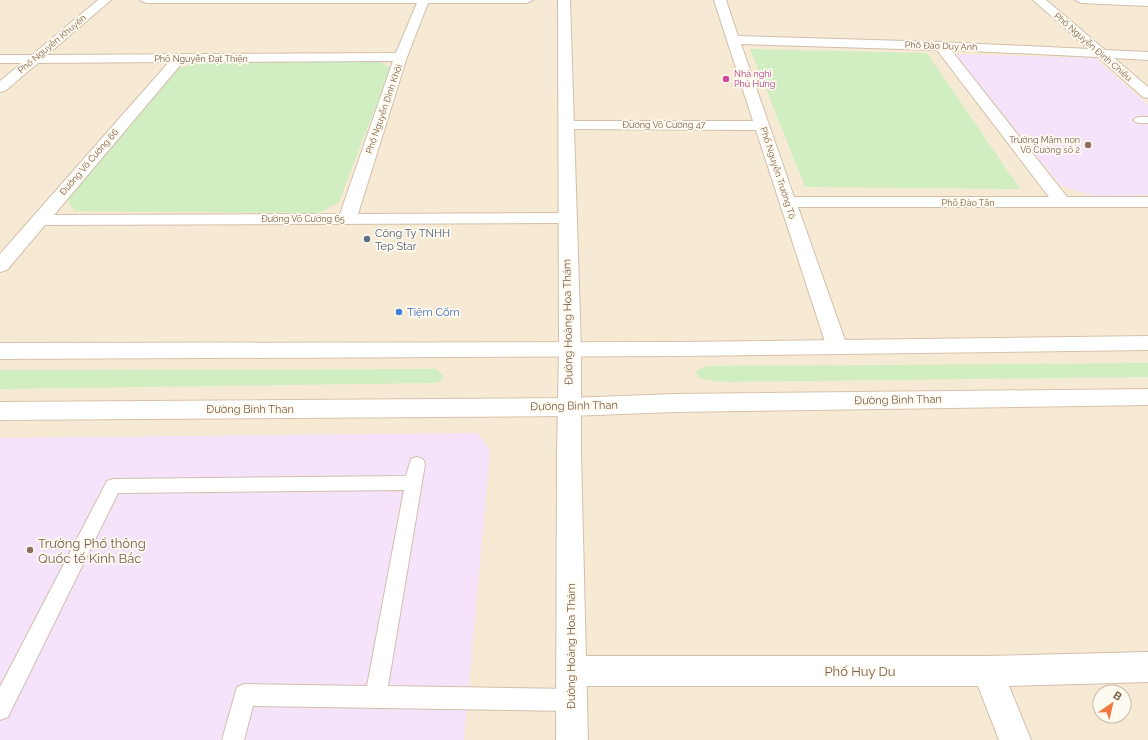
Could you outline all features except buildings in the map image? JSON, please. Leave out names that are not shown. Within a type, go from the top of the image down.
[{"type":"street","name":"Phố Nguyễn Khuyến","points":[[0,88],[104,0]]},
{"type":"street","points":[[146,0],[527,0]]},
{"type":"street","name":"Phố Nguyễn Đình Khôi","points":[[347,218],[401,57],[424,0]]},
{"type":"street","name":"Đường Hoàng Hoa Thám","points":[[564,0],[566,218],[570,348],[569,407],[573,670],[572,740]]},
{"type":"street","name":"Phố Nguyễn Trường Tộ","points":[[720,0],[836,346]]},
{"type":"street","name":"Phố Nguyễn Đình Chiểu","points":[[1038,0],[1148,94]]},
{"type":"street","points":[[1081,0],[1148,2]]},
{"type":"street","name":"Phố Đào Duy Anh","points":[[733,40],[1099,52],[1126,54],[1145,62]]},
{"type":"street","name":"Phố Nguyễn Đình Chiểu","points":[[1108,40],[1126,54]]},
{"type":"street","points":[[941,46],[1063,203]]},
{"type":"street","name":"Phố Nguyễn Đạt Thiện","points":[[0,59],[401,57]]},
{"type":"street","name":"Đường Võ Cường 66","points":[[0,266],[179,59]]},
{"type":"street","name":"Đường Võ Cường 47","points":[[566,125],[762,126]]},
{"type":"street","name":"Phố Đào Tấn","points":[[787,202],[1148,202]]},
{"type":"street","name":"Đường Võ Cường 65","points":[[39,220],[566,218]]},
{"type":"street","points":[[0,351],[1148,343]]},
{"type":"street","name":"Đường Bình Than","points":[[0,411],[569,407],[675,403],[1148,397]]},
{"type":"street","name":"Phố Huy Du","points":[[573,670],[987,671],[1148,667]]},
{"type":"street","points":[[987,671],[1015,740]]},
{"type":"lane","points":[[376,697],[417,464]]},
{"type":"lane","points":[[0,708],[113,486],[414,483]]},
{"type":"lane","points":[[233,740],[246,695],[572,700]]},
{"type":"shaded area","points":[[0,0],[1148,0],[1148,740],[0,740]]},
{"type":"shaded area","name":"Trường Mầm non Võ Cường số 2","points":[[955,54],[1095,58],[1148,105],[1148,195],[1094,196],[1061,186]]},
{"type":"shaded area","points":[[478,433],[490,451],[464,740],[0,740],[0,438]]},
{"type":"green space","points":[[750,49],[927,53],[1020,189],[805,187]]},
{"type":"green space","points":[[377,61],[391,67],[339,202],[319,213],[74,211],[65,197],[178,69],[194,63]]},
{"type":"green space","points":[[1148,363],[1148,377],[726,382],[700,379],[696,372],[701,368],[708,366]]},
{"type":"green space","points":[[436,369],[443,376],[441,381],[436,383],[0,389],[0,370]]},
{"type":"place","name":"Nhà nghỉ Phú Hưng","points":[[726,79]]},
{"type":"place","name":"Trường Mầm non Võ Cường số 2","points":[[1088,145]]},
{"type":"place","name":"Công Ty TNHH Tep Star","points":[[367,239]]},
{"type":"place","name":"Tiệm Cốm","points":[[399,312]]},
{"type":"place","name":"Trường Phổ thông Quốc tế Kinh Bắc","points":[[30,550]]}]
